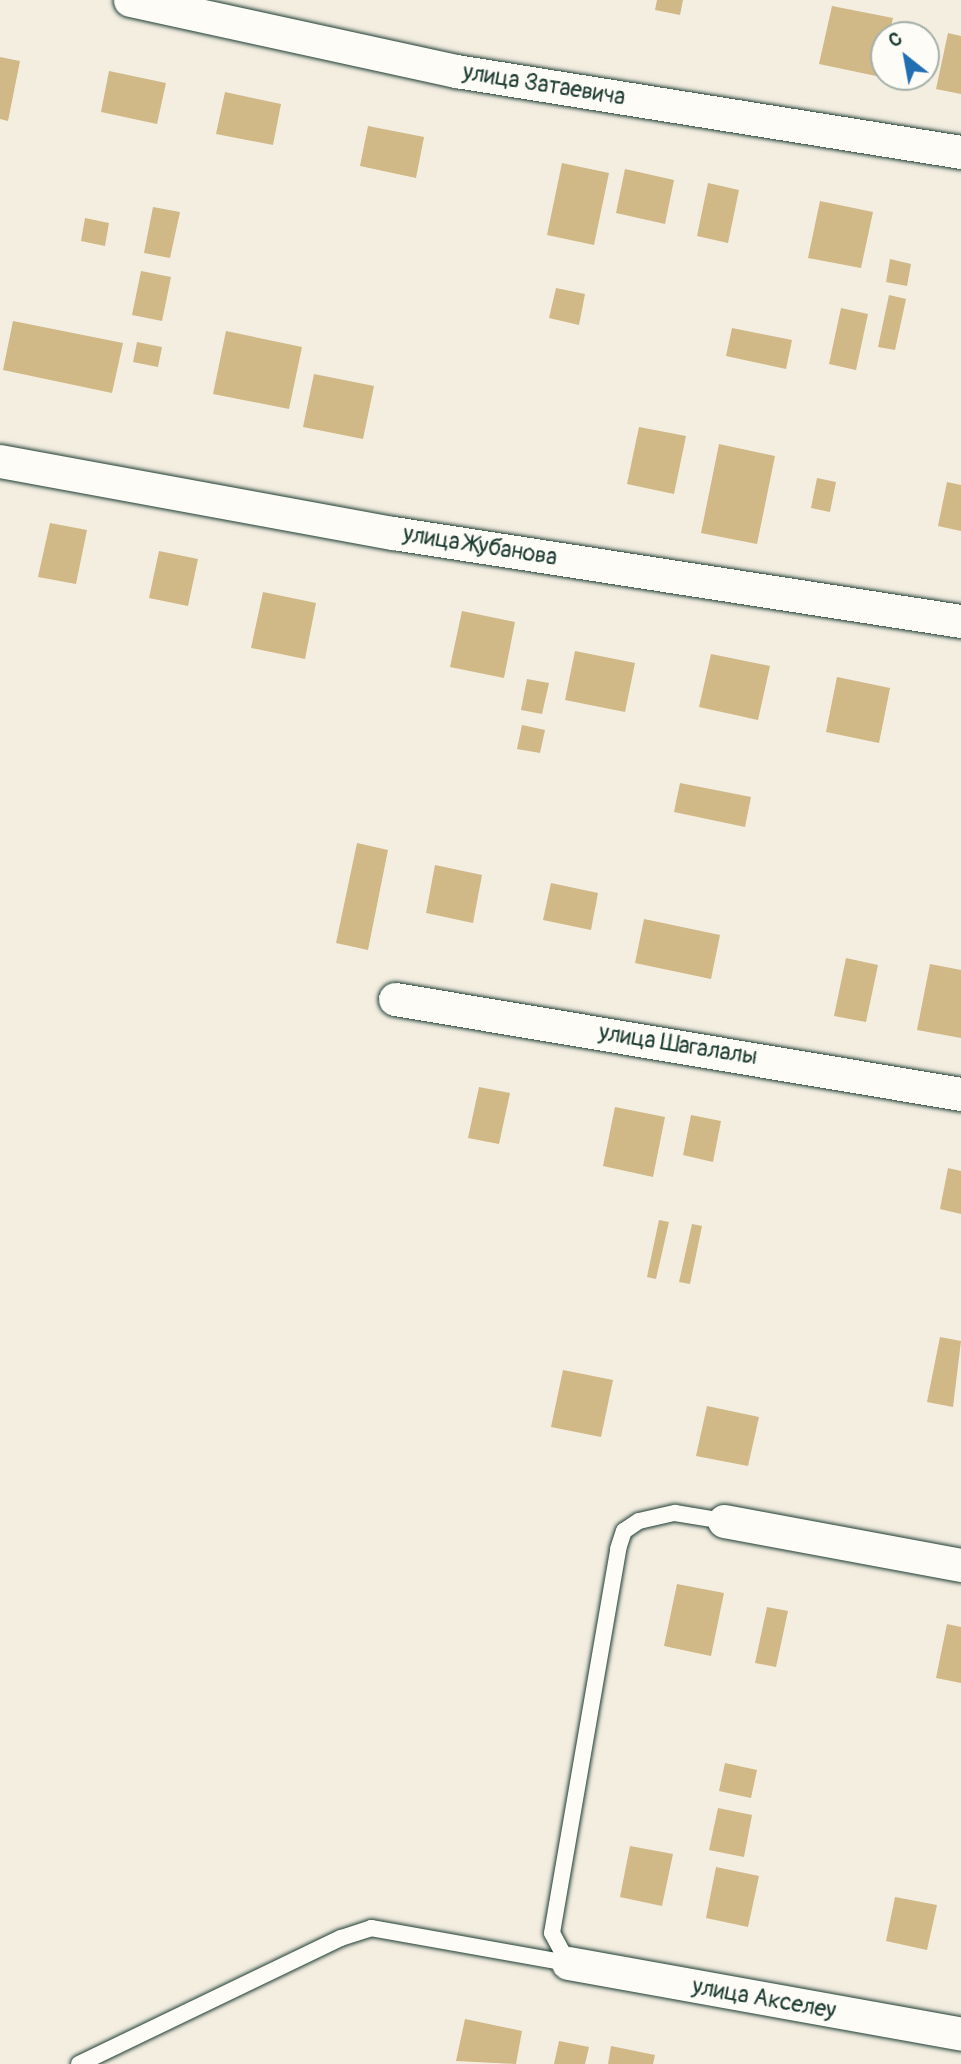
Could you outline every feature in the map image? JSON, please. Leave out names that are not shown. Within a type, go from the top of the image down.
[{"type":"street","name":"улица Затаевича","points":[[130,0],[456,71],[961,152]]},
{"type":"street","name":"улица Жубанова","points":[[0,461],[393,533],[961,621]]},
{"type":"street","name":"улица Шагалалы","points":[[395,999],[961,1094]]},
{"type":"street","points":[[724,1521],[961,1565]]},
{"type":"street","name":"улица Акселеу","points":[[568,1964],[961,2035]]},
{"type":"lane","points":[[568,1964],[552,1933],[618,1549],[624,1531],[639,1521],[675,1513],[724,1521]]},
{"type":"lane","points":[[79,2064],[341,1938],[371,1928],[568,1964]]},
{"type":"building","points":[[657,0],[683,0],[680,15],[655,10]]},
{"type":"building","points":[[832,6],[893,18],[892,21],[870,21],[870,75],[819,64]]},
{"type":"building","points":[[948,33],[961,36],[961,94],[940,90],[940,70]]},
{"type":"building","points":[[0,57],[20,61],[8,121],[0,119]]},
{"type":"building","points":[[109,71],[166,83],[157,124],[101,112]]},
{"type":"building","points":[[225,92],[281,104],[273,145],[216,134]]},
{"type":"building","points":[[368,126],[424,137],[416,178],[360,166]]},
{"type":"building","points":[[562,163],[609,173],[594,245],[547,235]]},
{"type":"building","points":[[625,169],[674,180],[665,224],[616,213]]},
{"type":"building","points":[[708,183],[739,190],[728,243],[697,236]]},
{"type":"building","points":[[820,201],[873,212],[861,268],[808,258]]},
{"type":"building","points":[[153,207],[180,212],[170,258],[144,253]]},
{"type":"building","points":[[85,218],[109,223],[105,246],[81,241]]},
{"type":"building","points":[[890,259],[911,264],[907,286],[886,282]]},
{"type":"building","points":[[141,271],[171,277],[162,321],[132,315]]},
{"type":"building","points":[[556,288],[585,294],[579,325],[549,318]]},
{"type":"building","points":[[889,295],[906,299],[895,350],[878,347]]},
{"type":"building","points":[[841,308],[868,314],[856,370],[829,364]]},
{"type":"building","points":[[13,321],[123,343],[112,393],[3,370]]},
{"type":"building","points":[[732,328],[792,340],[786,369],[726,356]]},
{"type":"building","points":[[226,331],[302,347],[289,409],[213,394]]},
{"type":"building","points":[[137,342],[162,347],[158,367],[133,362]]},
{"type":"building","points":[[314,374],[374,386],[363,439],[303,427]]},
{"type":"building","points":[[639,427],[686,436],[674,494],[627,484]]},
{"type":"building","points":[[719,444],[775,456],[757,544],[701,533]]},
{"type":"building","points":[[817,478],[836,482],[830,512],[811,508]]},
{"type":"building","points":[[947,482],[961,485],[961,531],[938,526]]},
{"type":"building","points":[[50,523],[87,530],[76,584],[38,577]]},
{"type":"building","points":[[159,551],[198,559],[188,606],[149,598]]},
{"type":"building","points":[[263,592],[316,603],[305,659],[251,648]]},
{"type":"building","points":[[462,611],[515,622],[504,678],[450,667]]},
{"type":"building","points":[[575,651],[635,663],[625,712],[565,700]]},
{"type":"building","points":[[711,654],[770,666],[758,720],[699,707]]},
{"type":"building","points":[[837,677],[890,688],[879,743],[826,732]]},
{"type":"building","points":[[527,679],[549,683],[542,714],[521,710]]},
{"type":"building","points":[[522,725],[545,730],[540,753],[517,749]]},
{"type":"building","points":[[680,783],[751,797],[745,827],[674,812]]},
{"type":"building","points":[[357,843],[388,850],[368,950],[336,943]]},
{"type":"building","points":[[435,865],[482,875],[473,923],[426,913]]},
{"type":"building","points":[[551,883],[598,893],[591,930],[543,920]]},
{"type":"building","points":[[644,919],[720,935],[711,979],[635,963]]},
{"type":"building","points":[[846,958],[878,965],[866,1022],[834,1016]]},
{"type":"building","points":[[930,964],[961,970],[961,1038],[917,1030]]},
{"type":"building","points":[[479,1087],[510,1093],[499,1144],[468,1138]]},
{"type":"building","points":[[615,1107],[665,1117],[653,1177],[603,1166]]},
{"type":"building","points":[[691,1115],[721,1121],[713,1162],[683,1155]]},
{"type":"building","points":[[948,1168],[961,1171],[961,1214],[940,1209]]},
{"type":"building","points":[[659,1220],[669,1222],[656,1279],[647,1277]]},
{"type":"building","points":[[692,1224],[702,1226],[690,1284],[679,1282]]},
{"type":"building","points":[[940,1337],[961,1341],[953,1407],[927,1402]]},
{"type":"building","points":[[563,1370],[613,1380],[601,1437],[551,1427]]},
{"type":"building","points":[[707,1406],[759,1417],[748,1466],[696,1456]]},
{"type":"building","points":[[677,1584],[724,1593],[711,1656],[664,1646]]},
{"type":"building","points":[[767,1607],[788,1611],[776,1667],[755,1663]]},
{"type":"building","points":[[947,1624],[961,1627],[961,1683],[936,1678]]},
{"type":"building","points":[[725,1763],[757,1770],[751,1798],[719,1791]]},
{"type":"building","points":[[718,1808],[752,1815],[744,1857],[709,1850]]},
{"type":"building","points":[[630,1846],[673,1854],[662,1906],[620,1897]]},
{"type":"building","points":[[716,1867],[759,1876],[748,1927],[706,1918]]},
{"type":"building","points":[[895,1897],[937,1905],[927,1950],[886,1941]]},
{"type":"building","points":[[465,2019],[522,2031],[516,2064],[456,2061]]},
{"type":"building","points":[[559,2041],[589,2047],[585,2064],[554,2064]]},
{"type":"building","points":[[611,2046],[655,2055],[653,2064],[608,2064]]}]
